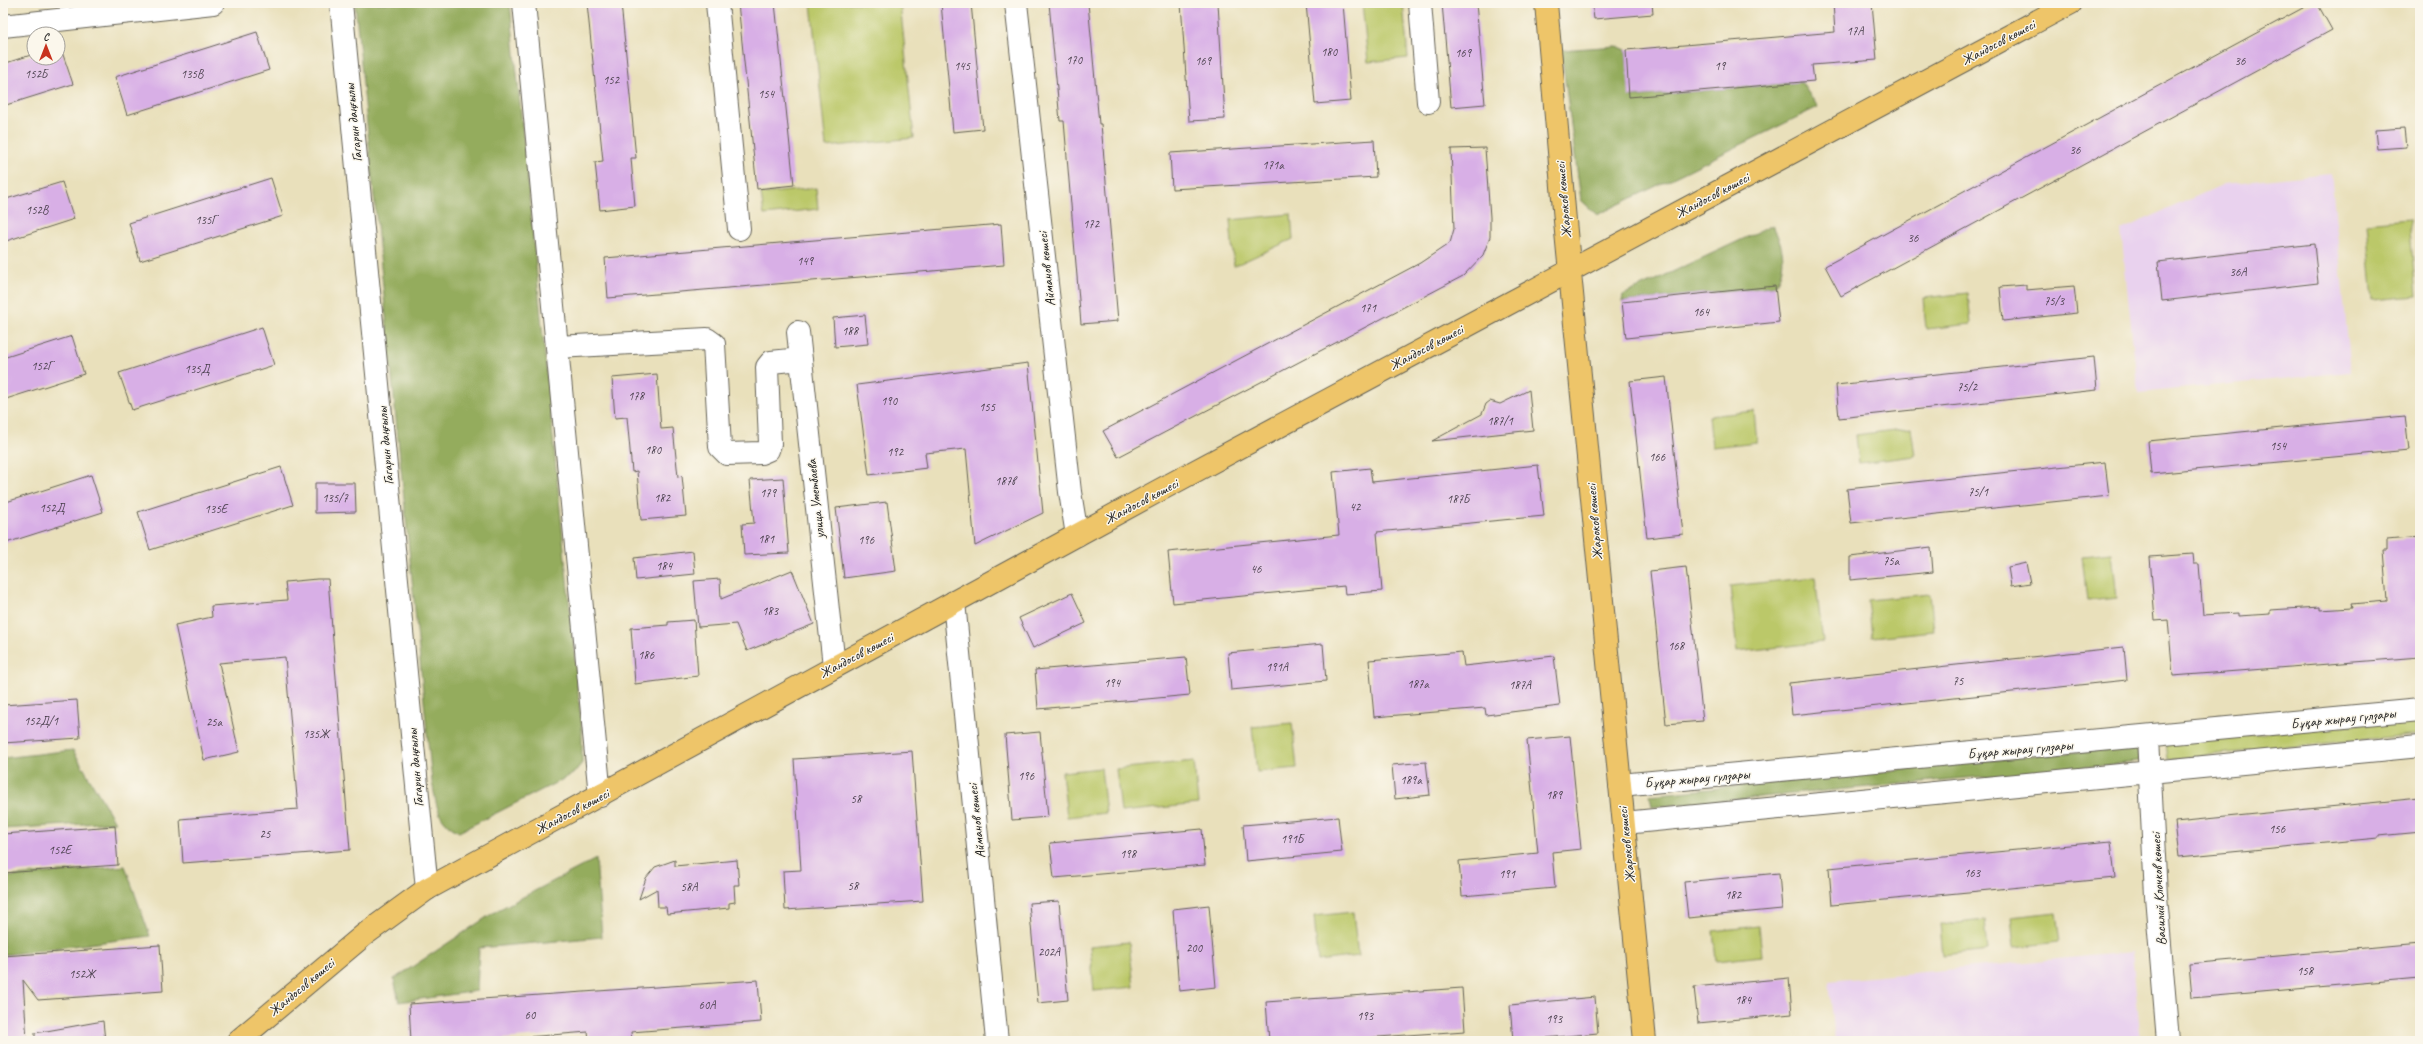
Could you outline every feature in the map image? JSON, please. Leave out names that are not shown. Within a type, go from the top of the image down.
[{"type":"main road","name":"Жароков көшесі","points":[[1546,3],[1570,271],[1645,1041]]},
{"type":"main road","name":"Жандосов көшесі","points":[[238,1041],[353,944],[427,888],[600,796],[834,666],[1077,535],[2071,3]]},
{"type":"street","points":[[3,26],[213,3]]},
{"type":"street","name":"Гагарин даңғылы","points":[[341,3],[427,888]]},
{"type":"street","points":[[524,3],[600,796]]},
{"type":"street","points":[[717,3],[739,230]]},
{"type":"street","name":"Айманов көшесі","points":[[1016,3],[1070,492],[1077,535]]},
{"type":"street","points":[[1420,3],[1428,102]]},
{"type":"street","name":"улица Уметбаева","points":[[798,332],[834,666]]},
{"type":"street","points":[[557,347],[707,338],[711,340],[714,344],[720,447],[727,454],[761,453],[768,450],[770,444],[765,375],[767,367],[771,362],[801,359]]},
{"type":"street","name":"Айманов көшесі","points":[[954,602],[997,1041]]},
{"type":"street","name":"Бұқар жырау гүлзары","points":[[1620,785],[2148,737],[2420,710]]},
{"type":"street","name":"Василий Клочков көшесі","points":[[2148,737],[2156,896],[2168,1041]]},
{"type":"street","points":[[1624,823],[2420,746]]},
{"type":"shaded area","points":[[2331,173],[2351,372],[2138,393],[2121,230],[2224,184]]},
{"type":"shaded area","points":[[2132,952],[2141,1041],[1835,1041],[1829,981]]},
{"type":"green space","points":[[355,3],[510,3],[582,731],[582,763],[573,774],[459,832],[451,827],[442,817],[437,805],[432,782]]},
{"type":"green space","points":[[811,3],[900,3],[914,138],[826,147]]},
{"type":"green space","points":[[1362,3],[1403,3],[1408,58],[1368,62]]},
{"type":"green space","points":[[1617,46],[1626,50],[1630,97],[1801,82],[1818,107],[1597,215],[1581,200],[1561,50]]},
{"type":"green space","points":[[816,188],[818,209],[764,215],[761,194]]},
{"type":"green space","points":[[1291,214],[1293,239],[1234,266],[1230,220]]},
{"type":"green space","points":[[2409,219],[2416,296],[2373,300],[2366,223]]},
{"type":"green space","points":[[1773,225],[1783,256],[1782,270],[1775,286],[1622,302],[1623,295]]},
{"type":"green space","points":[[1968,293],[1971,324],[1926,329],[1923,298]]},
{"type":"green space","points":[[1754,411],[1757,442],[1712,447],[1709,416]]},
{"type":"green space","points":[[1911,428],[1915,456],[1859,463],[1856,435]]},
{"type":"green space","points":[[2112,553],[2117,598],[2087,601],[2082,556]]},
{"type":"green space","points":[[1815,577],[1823,642],[1737,652],[1730,586]]},
{"type":"green space","points":[[1930,594],[1934,631],[1872,637],[1868,600]]},
{"type":"green space","points":[[2420,718],[2420,734],[2168,759],[2166,743]]},
{"type":"green space","points":[[1292,723],[1297,768],[1257,772],[1252,727]]},
{"type":"green space","points":[[2137,746],[2139,762],[1652,807],[1650,795]]},
{"type":"green space","points":[[73,750],[115,822],[3,829],[3,758]]},
{"type":"green space","points":[[1194,761],[1198,804],[1121,812],[1116,769]]},
{"type":"green space","points":[[1101,768],[1106,813],[1067,817],[1062,772]]},
{"type":"green space","points":[[596,859],[602,937],[479,948],[477,991],[399,1002],[394,979],[496,911]]},
{"type":"green space","points":[[125,866],[150,936],[3,955],[3,877]]},
{"type":"green space","points":[[1353,912],[1358,956],[1318,961],[1314,916]]},
{"type":"green space","points":[[2056,912],[2060,942],[2014,947],[2011,917]]},
{"type":"green space","points":[[1985,920],[1988,950],[1943,955],[1940,925]]},
{"type":"green space","points":[[1759,926],[1762,956],[1716,961],[1713,931]]},
{"type":"green space","points":[[1129,942],[1134,987],[1094,991],[1090,946]]},
{"type":"building","points":[[587,3],[621,3],[636,158],[631,158],[635,206],[600,210],[595,162],[603,161]]},
{"type":"building","points":[[738,3],[775,3],[794,185],[757,189]]},
{"type":"building","points":[[941,3],[971,3],[983,129],[953,132]]},
{"type":"building","points":[[1049,3],[1088,3],[1099,124],[1101,124],[1118,321],[1081,324],[1064,121],[1060,121]]},
{"type":"building","points":[[1181,3],[1218,3],[1225,119],[1189,121]]},
{"type":"building","points":[[1306,3],[1343,3],[1351,101],[1315,104]]},
{"type":"building","points":[[1442,3],[1476,3],[1485,104],[1451,107]]},
{"type":"building","points":[[1592,3],[1652,3],[1653,14],[1594,19]]},
{"type":"building","points":[[1833,3],[1872,3],[1877,60],[1812,65],[1814,81],[1629,97],[1626,50],[1835,32]]},
{"type":"building","points":[[2312,3],[2317,3],[2332,30],[1841,296],[1825,266]]},
{"type":"building","points":[[257,32],[269,70],[127,115],[115,77]]},
{"type":"building","points":[[26,57],[26,66],[66,66],[66,64],[73,84],[3,106],[3,64]]},
{"type":"building","points":[[2404,128],[2406,147],[2377,149],[2375,130]]},
{"type":"building","points":[[1374,140],[1376,177],[1172,189],[1170,153]]},
{"type":"building","points":[[1485,148],[1490,237],[1483,255],[1463,276],[1118,457],[1103,431],[1420,263],[1450,243],[1454,229],[1451,149]]},
{"type":"building","points":[[271,178],[283,216],[140,261],[129,223]]},
{"type":"building","points":[[62,182],[74,219],[3,242],[3,200]]},
{"type":"building","points":[[1001,224],[1004,265],[608,298],[605,258]]},
{"type":"building","points":[[2314,244],[2318,283],[2162,301],[2158,262]]},
{"type":"building","points":[[2026,285],[2026,290],[2074,286],[2077,313],[2003,321],[2000,287]]},
{"type":"building","points":[[1775,286],[1779,322],[1626,338],[1622,302]]},
{"type":"building","points":[[865,315],[868,344],[835,347],[833,318]]},
{"type":"building","points":[[262,327],[274,365],[132,410],[119,373]]},
{"type":"building","points":[[72,336],[84,374],[3,400],[3,358]]},
{"type":"building","points":[[2094,357],[2097,390],[1839,418],[1836,385]]},
{"type":"building","points":[[1028,363],[1043,513],[975,546],[966,449],[925,453],[927,468],[869,475],[857,385]]},
{"type":"building","points":[[657,374],[661,429],[673,428],[678,477],[682,476],[686,516],[641,520],[637,471],[632,472],[627,417],[615,418],[612,378]]},
{"type":"building","points":[[1666,377],[1683,534],[1647,538],[1630,381]]},
{"type":"building","points":[[1529,390],[1533,430],[1432,441],[1482,414],[1486,404],[1490,401],[1500,404]]},
{"type":"building","points":[[2405,416],[2409,450],[2151,474],[2148,441]]},
{"type":"building","points":[[2105,462],[2109,496],[1851,523],[1847,489]]},
{"type":"building","points":[[1538,465],[1544,516],[1377,532],[1382,591],[1345,594],[1344,586],[1173,603],[1168,552],[1339,535],[1333,472],[1370,468],[1372,482]]},
{"type":"building","points":[[281,467],[293,505],[150,550],[138,512]]},
{"type":"building","points":[[91,475],[103,512],[3,544],[3,503]]},
{"type":"building","points":[[783,478],[789,553],[744,555],[742,524],[754,523],[750,480]]},
{"type":"building","points":[[315,483],[355,483],[356,512],[315,513]]},
{"type":"building","points":[[887,502],[896,571],[844,578],[836,508]]},
{"type":"building","points":[[2420,537],[2420,657],[2173,676],[2168,620],[2155,621],[2150,557],[2193,554],[2194,564],[2199,564],[2203,615],[2238,613],[2238,616],[2270,614],[2270,610],[2320,607],[2320,610],[2352,608],[2351,604],[2387,601],[2383,550],[2387,550],[2387,540]]},
{"type":"building","points":[[1931,547],[1933,572],[1850,580],[1850,557]]},
{"type":"building","points":[[693,551],[695,574],[636,580],[634,558]]},
{"type":"building","points":[[2026,563],[2030,583],[2011,586],[2008,567]]},
{"type":"building","points":[[1686,567],[1703,721],[1666,724],[1650,571]]},
{"type":"building","points":[[792,570],[814,624],[747,651],[736,624],[698,627],[694,581],[720,579],[721,599]]},
{"type":"building","points":[[328,579],[350,850],[183,863],[180,819],[298,809],[285,657],[219,663],[239,752],[204,760],[175,625],[212,617],[211,606],[287,600],[285,582]]},
{"type":"building","points":[[1072,593],[1086,623],[1033,648],[1019,618]]},
{"type":"building","points":[[694,620],[698,676],[635,684],[631,628],[668,625],[668,622]]},
{"type":"building","points":[[1323,644],[1326,681],[1231,690],[1228,653]]},
{"type":"building","points":[[2124,647],[2127,680],[1792,715],[1789,683]]},
{"type":"building","points":[[1462,652],[1464,666],[1554,656],[1560,706],[1486,715],[1485,708],[1374,717],[1369,660]]},
{"type":"building","points":[[1186,657],[1190,695],[1038,709],[1035,670]]},
{"type":"building","points":[[77,700],[80,738],[3,743],[3,705]]},
{"type":"building","points":[[1040,732],[1048,817],[1012,820],[1005,735]]},
{"type":"building","points":[[1570,736],[1581,849],[1552,852],[1555,888],[1462,896],[1459,861],[1538,853],[1527,740]]},
{"type":"building","points":[[912,751],[923,901],[785,910],[783,871],[801,870],[794,759]]},
{"type":"building","points":[[1426,762],[1430,795],[1395,799],[1392,765]]},
{"type":"building","points":[[2420,798],[2420,832],[2378,836],[2378,838],[2179,857],[2175,822]]},
{"type":"building","points":[[1338,817],[1342,852],[1246,861],[1243,825]]},
{"type":"building","points":[[115,826],[118,865],[3,873],[3,834]]},
{"type":"building","points":[[1202,829],[1205,865],[1054,878],[1050,843]]},
{"type":"building","points":[[2111,841],[2115,878],[1832,905],[1829,868]]},
{"type":"building","points":[[675,860],[675,866],[737,860],[739,885],[734,885],[735,902],[729,903],[729,908],[667,914],[666,907],[658,907],[657,889],[639,899],[646,878],[655,867]]},
{"type":"building","points":[[1779,873],[1782,909],[1688,918],[1684,882]]},
{"type":"building","points":[[1059,901],[1068,1000],[1038,1003],[1029,903]]},
{"type":"building","points":[[1209,905],[1216,987],[1179,991],[1173,909]]},
{"type":"building","points":[[2420,943],[2420,978],[2192,998],[2189,964]]},
{"type":"building","points":[[160,945],[163,991],[38,1000],[23,980],[27,1041],[3,1041],[3,956]]},
{"type":"building","points":[[1789,978],[1792,1014],[1698,1023],[1694,987]]},
{"type":"building","points":[[758,980],[761,1022],[631,1032],[632,1041],[589,1041],[588,1032],[478,1041],[411,1041],[409,1004]]},
{"type":"building","points":[[1462,988],[1465,1031],[1320,1041],[1269,1041],[1266,1002]]},
{"type":"building","points":[[1595,997],[1598,1033],[1513,1041],[1510,1005]]},
{"type":"building","points":[[103,1021],[105,1041],[35,1041],[35,1033]]}]
